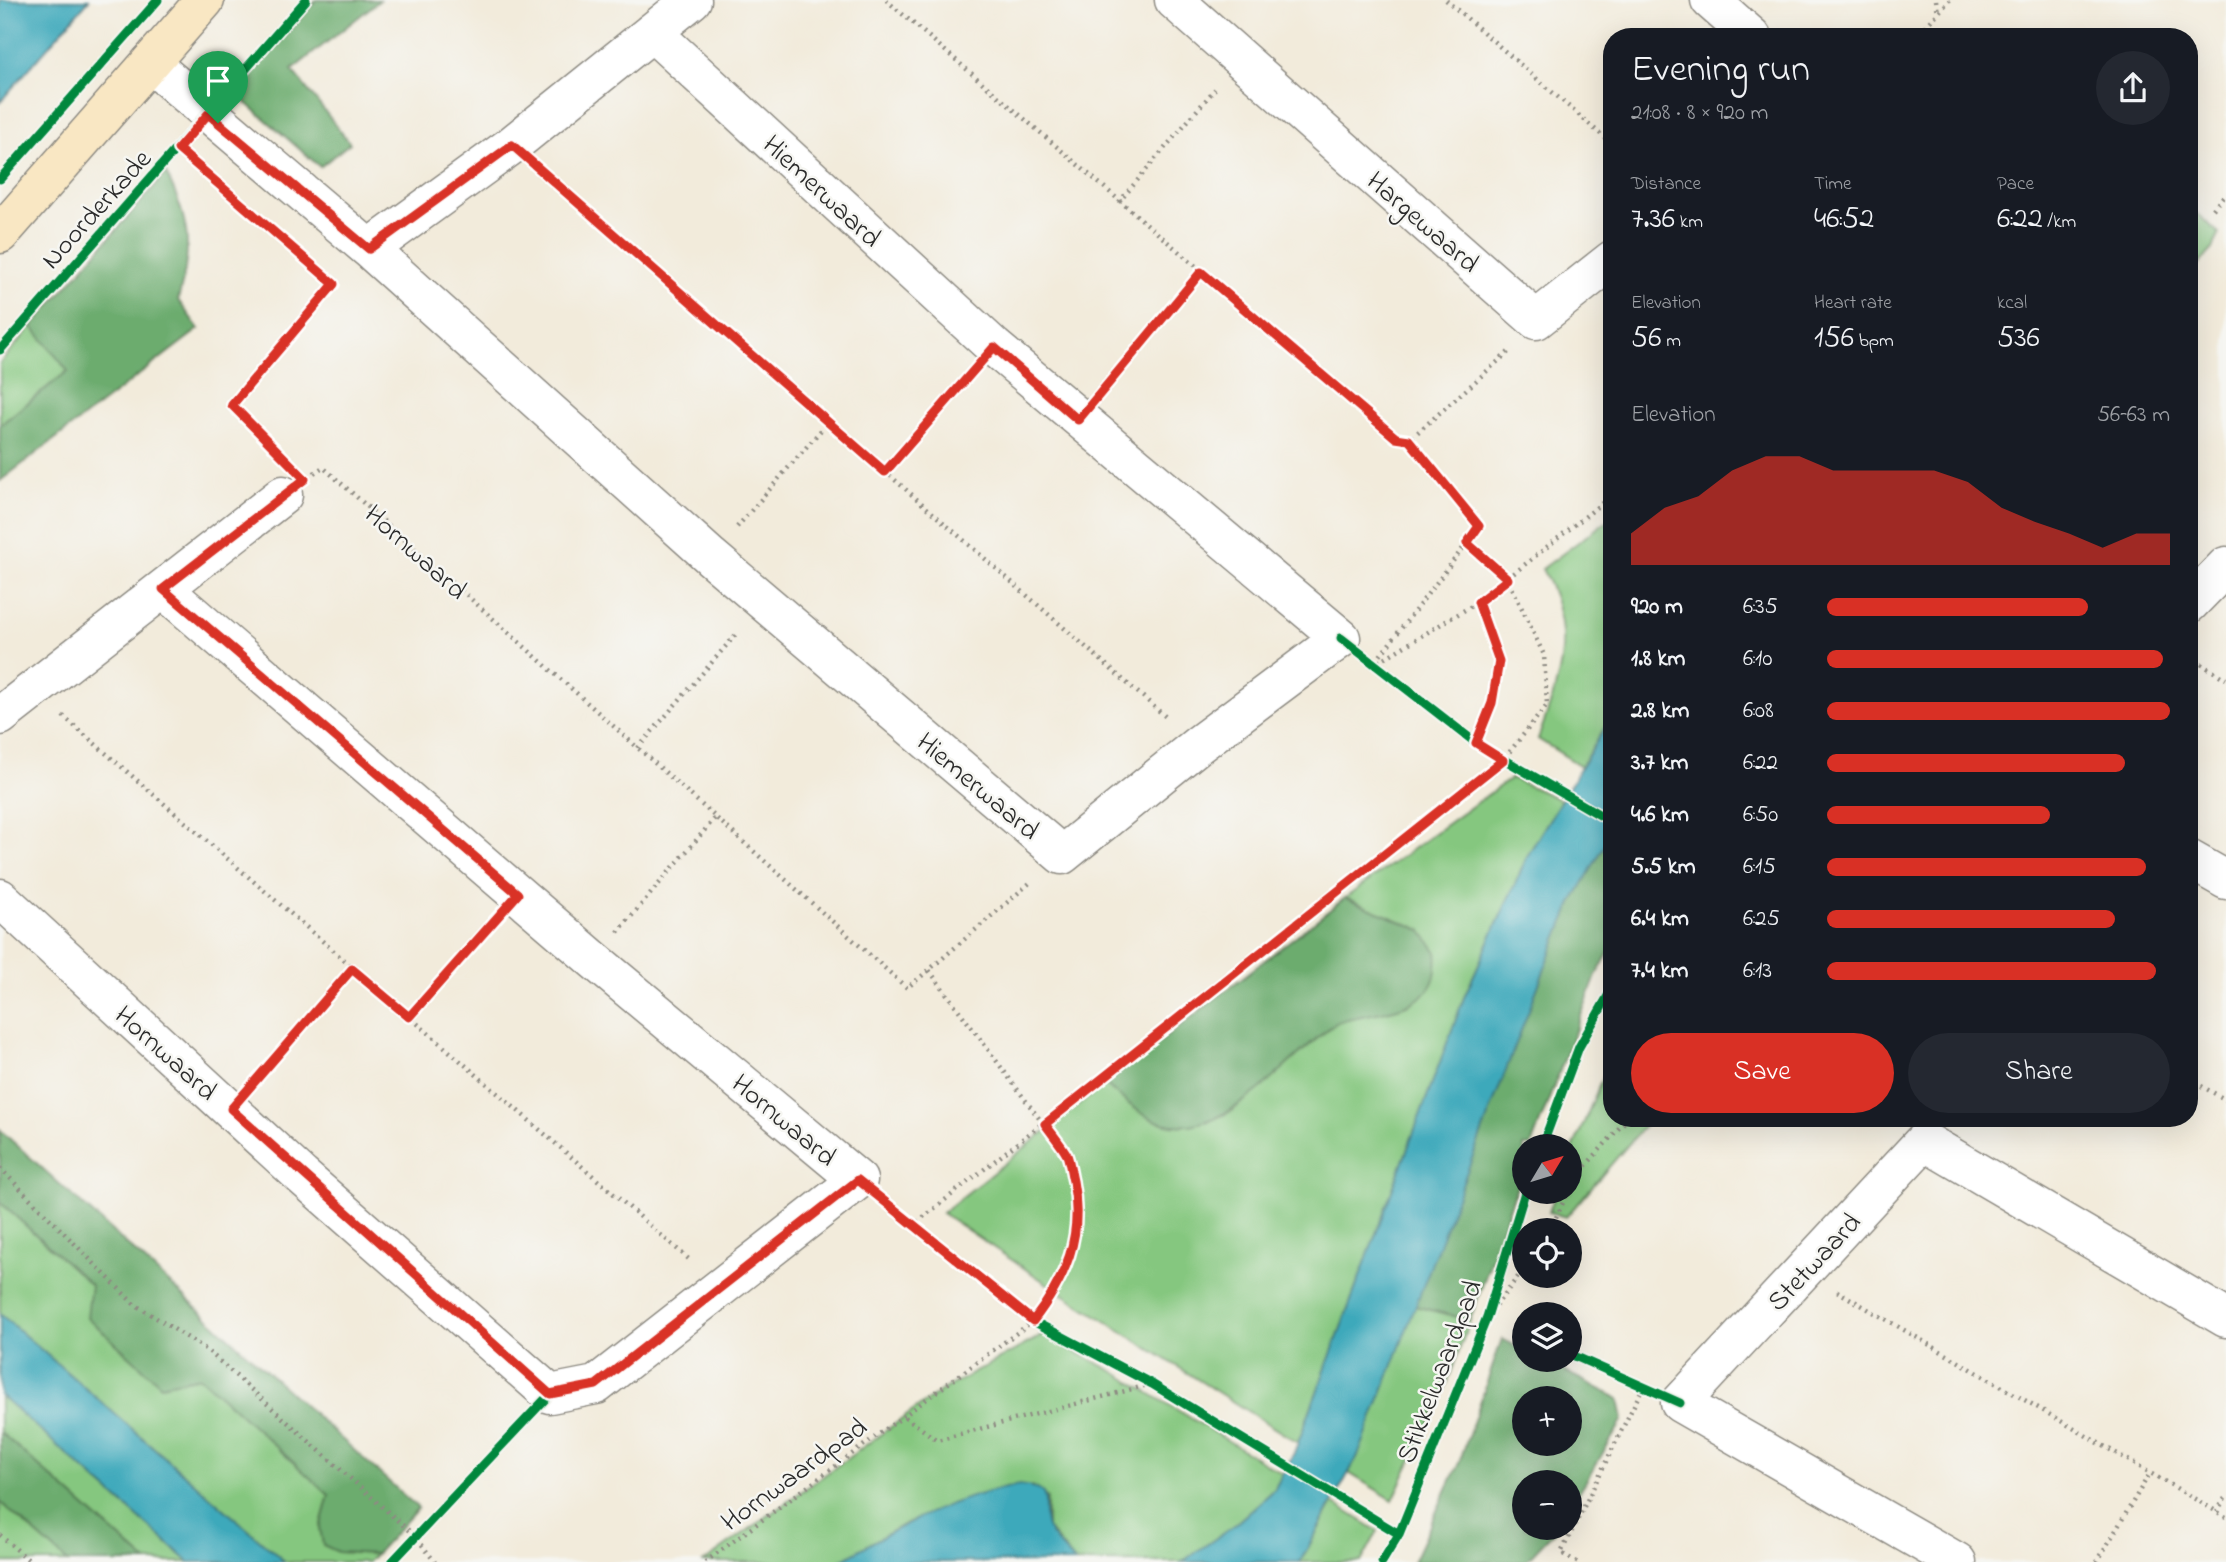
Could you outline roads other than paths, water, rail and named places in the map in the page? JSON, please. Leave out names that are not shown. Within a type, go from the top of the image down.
[{"type":"main road","name":"Noorderkade","points":[[0,234],[205,0]]},
{"type":"street","points":[[369,249],[512,145],[692,0]]},
{"type":"street","name":"Hargewaard","points":[[1174,0],[1536,320],[1603,267]]},
{"type":"street","points":[[1710,0],[1742,28]]},
{"type":"street","name":"Hiemerwaard","points":[[150,63],[369,249],[711,557],[1062,855],[1198,745],[1341,638],[994,347],[652,32]]},
{"type":"street","points":[[0,716],[294,487]]},
{"type":"street","points":[[2198,595],[2226,566]]},
{"type":"street","name":"Hornwaard","points":[[0,898],[550,1394],[596,1385],[858,1180],[594,960],[163,589]]},
{"type":"street","points":[[2198,864],[2226,880]]},
{"type":"street","name":"Stetwaard","points":[[1957,1562],[1680,1403],[1924,1141],[2226,1318]]},
{"type":"water","points":[[0,0],[89,0],[0,102]]},
{"type":"water","points":[[1603,731],[1603,848],[1572,903],[1550,955],[1358,1456],[1300,1562],[1182,1562],[1232,1527],[1274,1490],[1295,1451],[1465,995],[1529,853]]},
{"type":"water","points":[[0,1314],[285,1562],[189,1562],[0,1395]]},
{"type":"water","points":[[1019,1485],[1039,1490],[1043,1494],[1049,1532],[1075,1562],[838,1562],[925,1515],[969,1497]]}]
